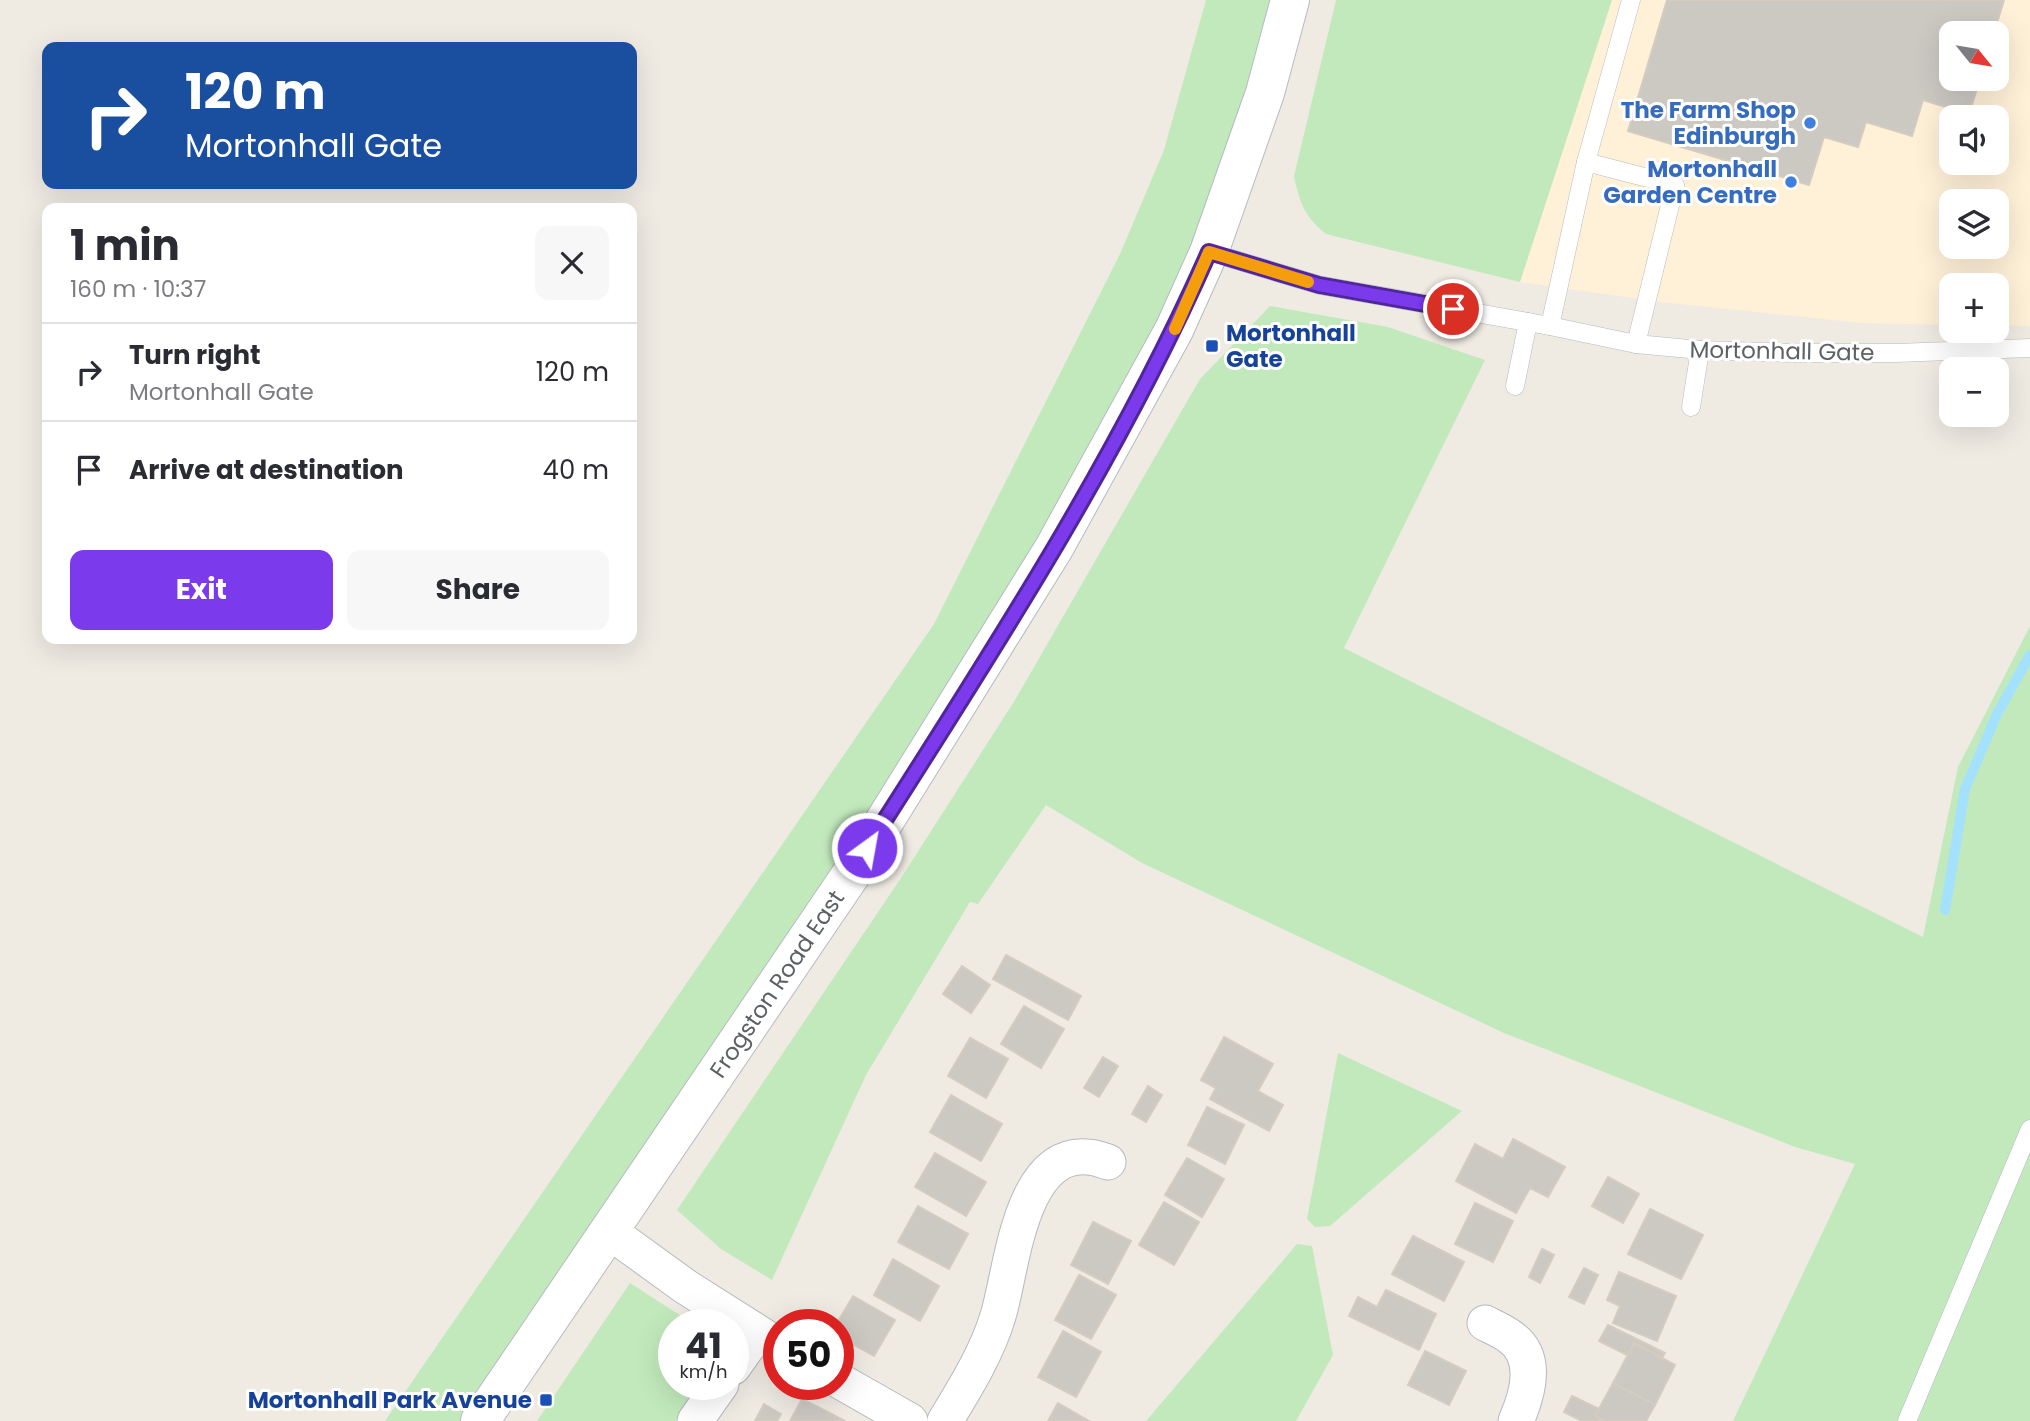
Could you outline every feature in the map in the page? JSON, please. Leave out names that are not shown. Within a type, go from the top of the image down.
[{"type":"main road","name":"Frogston Road East","points":[[480,1421],[856,867],[1054,548],[1174,330],[1209,252],[1265,93],[1290,0]]},
{"type":"street","points":[[946,1421],[998,1318],[1019,1229],[1035,1189],[1047,1172],[1068,1159],[1087,1157],[1108,1162]]},
{"type":"street","points":[[610,1232],[686,1287],[763,1337]]},
{"type":"street","points":[[1485,1323],[1512,1337],[1525,1356],[1530,1381],[1516,1421]]},
{"type":"street","points":[[749,1355],[763,1344]]},
{"type":"street","points":[[854,1389],[910,1421]]},
{"type":"street","points":[[695,1421],[710,1400]]},
{"type":"lane","points":[[1550,326],[1586,162],[1631,0]]},
{"type":"lane","points":[[1586,162],[1675,185],[1636,344]]},
{"type":"lane","name":"Mortonhall Gate","points":[[1209,252],[1332,287],[1636,344],[1700,351],[1884,353],[2030,348]]},
{"type":"lane","points":[[1515,386],[1528,323]]},
{"type":"lane","points":[[1691,407],[1700,351]]},
{"type":"lane","points":[[1907,1421],[2030,1129]]},
{"type":"shaded area","name":"Mortonhall Garden Centre","points":[[1612,0],[2030,0],[2030,326],[2009,325],[2009,273],[1939,273],[1939,325],[1862,323],[1661,302],[1520,282]]},
{"type":"green space","points":[[1206,0],[1290,0],[1131,409],[480,1421],[385,1421],[934,624],[1120,254],[1164,150]]},
{"type":"green space","points":[[1336,0],[1612,0],[1520,282],[1326,234],[1308,215],[1301,202],[1294,176]]},
{"type":"green space","points":[[1270,306],[1388,327],[1485,360],[1344,648],[1923,937],[1958,767],[2030,626],[2030,1421],[1733,1421],[1855,1164],[1795,1147],[1504,1033],[1142,863],[1046,805],[978,904],[970,902],[866,1075],[772,1280],[721,1249],[677,1210],[901,878],[1015,700],[1200,379]]},
{"type":"green space","points":[[1338,1053],[1462,1111],[1330,1226],[1315,1227],[1307,1219]]},
{"type":"green space","points":[[1297,1244],[1312,1246],[1333,1355],[1296,1421],[1146,1421]]},
{"type":"green space","points":[[630,1283],[670,1309],[658,1309],[658,1400],[690,1400],[675,1421],[537,1421]]},
{"type":"building","points":[[1667,0],[2004,0],[1998,21],[1939,21],[1939,91],[1976,91],[1972,105],[1939,105],[1923,100],[1912,136],[1866,122],[1858,147],[1824,137],[1809,185],[1628,131]]},
{"type":"building","points":[[1006,955],[1081,996],[1068,1020],[993,979]]},
{"type":"building","points":[[962,966],[990,985],[971,1013],[943,994]]},
{"type":"building","points":[[1024,1006],[1064,1029],[1041,1068],[1001,1044]]},
{"type":"building","points":[[1224,1037],[1273,1064],[1258,1091],[1283,1105],[1269,1131],[1210,1099],[1216,1088],[1201,1080]]},
{"type":"building","points":[[970,1038],[1008,1059],[986,1098],[948,1076]]},
{"type":"building","points":[[1103,1057],[1118,1066],[1099,1097],[1084,1088]]},
{"type":"building","points":[[1148,1086],[1162,1095],[1146,1122],[1132,1114]]},
{"type":"building","points":[[951,1095],[1002,1124],[981,1161],[930,1132]]},
{"type":"building","points":[[1207,1107],[1244,1125],[1225,1164],[1188,1145]]},
{"type":"building","points":[[1513,1139],[1565,1167],[1548,1197],[1530,1188],[1516,1213],[1456,1181],[1475,1144],[1503,1159]]},
{"type":"building","points":[[935,1153],[986,1182],[966,1216],[915,1187]]},
{"type":"building","points":[[1187,1158],[1224,1179],[1202,1217],[1165,1195]]},
{"type":"building","points":[[1608,1177],[1639,1194],[1623,1223],[1592,1206]]},
{"type":"building","points":[[1164,1202],[1199,1222],[1174,1265],[1139,1245]]},
{"type":"building","points":[[1475,1203],[1513,1221],[1493,1262],[1455,1244]]},
{"type":"building","points":[[918,1206],[968,1234],[949,1269],[898,1242]]},
{"type":"building","points":[[1650,1209],[1703,1235],[1681,1279],[1628,1254]]},
{"type":"building","points":[[1093,1222],[1131,1241],[1108,1284],[1071,1265]]},
{"type":"building","points":[[1413,1236],[1464,1262],[1444,1301],[1392,1274]]},
{"type":"building","points":[[1542,1249],[1554,1255],[1540,1283],[1529,1277]]},
{"type":"building","points":[[893,1259],[939,1286],[920,1321],[874,1295]]},
{"type":"building","points":[[1584,1268],[1598,1275],[1584,1304],[1569,1297]]},
{"type":"building","points":[[1619,1272],[1676,1296],[1657,1341],[1613,1323],[1620,1306],[1607,1300]]},
{"type":"building","points":[[1079,1275],[1116,1295],[1091,1339],[1055,1320]]},
{"type":"building","points":[[1386,1290],[1436,1314],[1419,1350],[1349,1316],[1358,1297],[1377,1307]]},
{"type":"building","points":[[853,1296],[895,1320],[874,1356],[854,1345],[854,1309],[845,1309]]},
{"type":"building","points":[[1608,1325],[1665,1353],[1662,1358],[1634,1343],[1627,1355],[1599,1341]]},
{"type":"building","points":[[1063,1331],[1101,1352],[1076,1397],[1038,1377]]},
{"type":"building","points":[[1634,1343],[1675,1365],[1655,1405],[1613,1383]]},
{"type":"building","points":[[1425,1351],[1466,1371],[1449,1405],[1408,1385]]},
{"type":"building","points":[[1613,1383],[1655,1405],[1646,1421],[1604,1421],[1595,1416]]},
{"type":"building","points":[[1572,1396],[1599,1409],[1595,1416],[1604,1421],[1582,1421],[1564,1412]]},
{"type":"building","points":[[804,1400],[845,1421],[790,1421]]},
{"type":"building","points":[[1058,1403],[1089,1421],[1048,1421]]},
{"type":"building","points":[[764,1404],[781,1414],[777,1421],[755,1421]]},
{"type":"waterway","points":[[1945,910],[1965,789],[1997,714],[2030,655]]},
{"type":"slow traffic","points":[[1175,329],[1209,252],[1308,282]]},
{"type":"place","name":"The Farm Shop Edinburgh","points":[[1810,123]]},
{"type":"place","name":"Mortonhall Garden Centre","points":[[1791,182]]},
{"type":"place","name":"Mortonhall Gate","points":[[1212,346]]},
{"type":"place","name":"Mortonhall Park Avenue","points":[[546,1400]]},
{"type":"route","points":[[867,848],[1054,548],[1174,330],[1209,252],[1319,285],[1453,309]]}]
